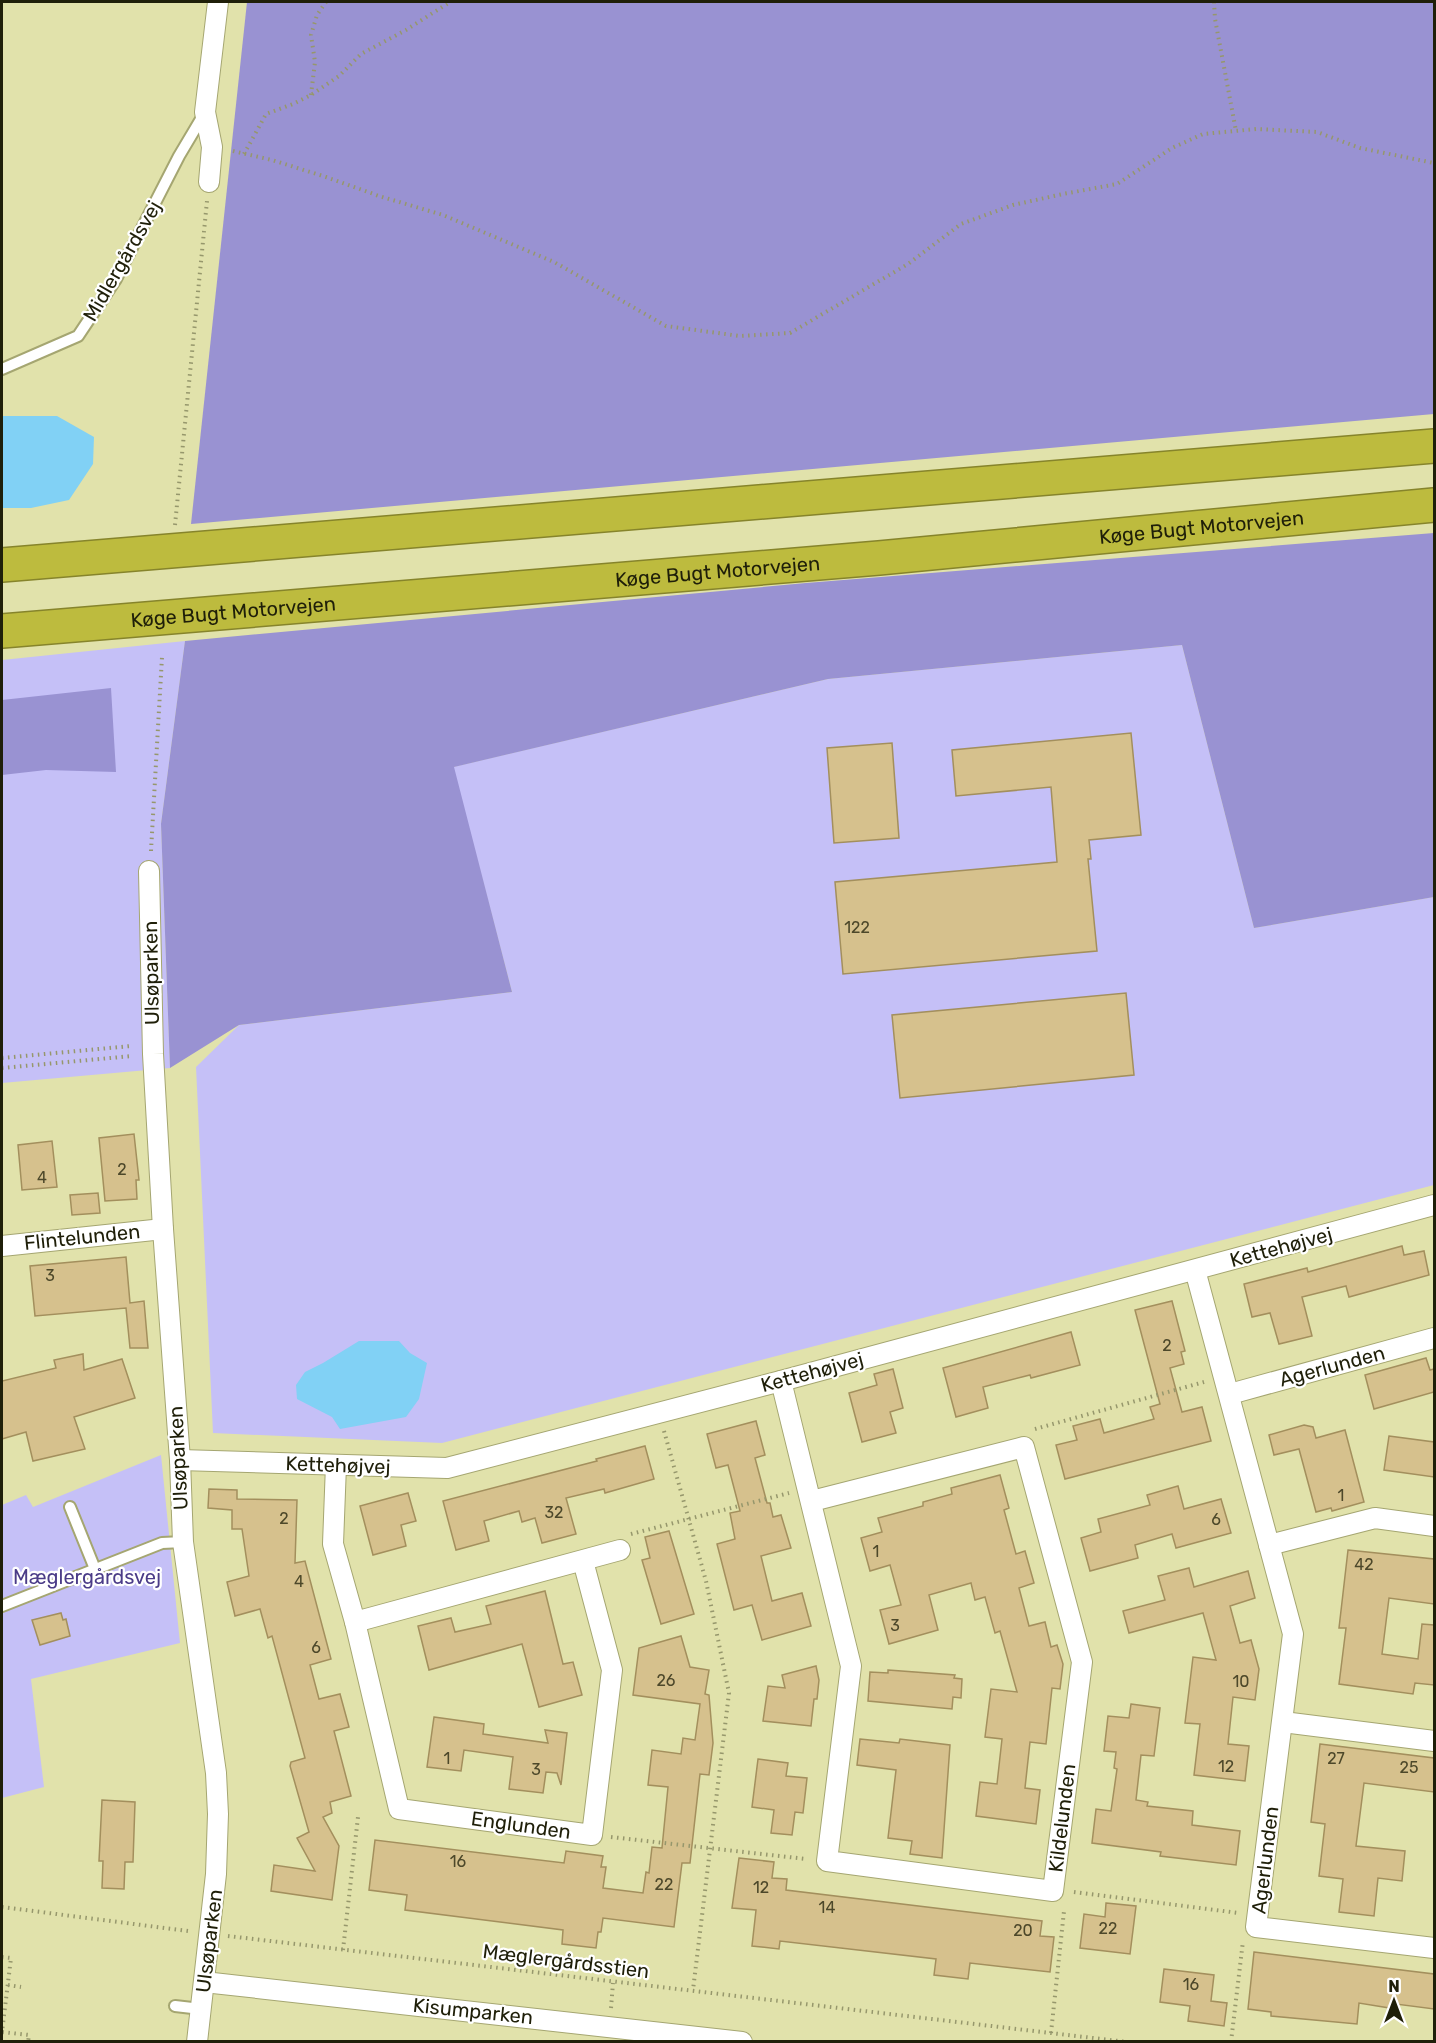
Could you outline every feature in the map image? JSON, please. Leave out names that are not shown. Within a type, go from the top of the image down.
[{"type":"highway","points":[[2,565],[1434,446]]},
{"type":"highway","name":"Køge Bugt Motorvejen","points":[[2,631],[879,558],[1434,506]]},
{"type":"street","name":"Midlergårdsvej","points":[[209,182],[212,147],[205,112],[218,2]]},
{"type":"street","name":"Ulsøparken","points":[[149,871],[153,1049],[163,1229],[180,1460],[183,1542],[216,1773],[218,1815],[216,1874],[197,2042]]},
{"type":"street","name":"Kettehøjvej","points":[[180,1460],[447,1468],[781,1381],[1434,1205]]},
{"type":"street","name":"Flintelunden","points":[[2,1246],[163,1229]]},
{"type":"street","name":"Agerlunden","points":[[1196,1270],[1293,1634],[1257,1921],[1434,1948]]},
{"type":"street","name":"Agerlunden","points":[[1227,1385],[1434,1338]]},
{"type":"street","points":[[781,1381],[811,1494],[851,1666],[827,1862]]},
{"type":"street","points":[[811,1494],[1024,1447]]},
{"type":"street","name":"Kildelunden","points":[[827,1862],[1053,1890],[1082,1662],[1024,1447]]},
{"type":"street","name":"Englunden","points":[[336,1465],[333,1544],[356,1622],[399,1809],[592,1835],[612,1670],[583,1561]]},
{"type":"street","points":[[1269,1545],[1375,1518],[1434,1526]]},
{"type":"street","points":[[356,1622],[620,1550]]},
{"type":"street","points":[[1282,1722],[1434,1742]]},
{"type":"street","name":"Kisumparken","points":[[204,1982],[742,2042]]},
{"type":"lane","name":"Midlergårdsvej","points":[[2,369],[78,336],[116,279],[179,156],[205,112]]},
{"type":"lane","points":[[70,1507],[95,1569]]},
{"type":"lane","points":[[2,1606],[162,1543],[183,1542]]},
{"type":"lane","points":[[175,2006],[201,2009]]},
{"type":"path","points":[[311,95],[315,62],[311,35],[317,15],[326,2]]},
{"type":"path","points":[[244,154],[266,114],[311,95],[339,76],[361,54],[406,30],[450,2]]},
{"type":"path","points":[[1214,2],[1215,19],[1236,131]]},
{"type":"path","points":[[212,147],[326,177],[378,196],[443,215],[554,262],[666,326],[740,336],[790,333],[908,264],[961,224],[1013,205],[1118,184],[1172,148],[1203,134],[1256,129],[1317,132],[1360,148],[1434,163]]},
{"type":"path","points":[[174,526],[209,182]]},
{"type":"path","points":[[149,871],[162,657]]},
{"type":"path","points":[[2,1058],[153,1049]]},
{"type":"path","points":[[2,1068],[153,1049]]},
{"type":"path","points":[[1024,1447],[1026,1432],[1227,1385]]},
{"type":"path","points":[[659,1413],[706,1581],[729,1693],[693,1990]]},
{"type":"path","points":[[620,1550],[616,1538],[688,1518],[811,1494]]},
{"type":"path","points":[[343,1950],[358,1817]]},
{"type":"path","points":[[592,1835],[827,1862]]},
{"type":"path","points":[[1053,1890],[1257,1921]]},
{"type":"path","points":[[1051,2033],[1064,1911],[1053,1890]]},
{"type":"path","name":"Mæglergårdsstien","points":[[2,1907],[343,1950],[1127,2042]]},
{"type":"path","points":[[1231,2042],[1243,1937],[1257,1921]]},
{"type":"path","points":[[2,1957],[11,1958],[2,2032],[28,2035],[28,2042]]},
{"type":"path","points":[[8,1985],[21,1987]]},
{"type":"green space","points":[[185,641],[161,824],[170,1068],[2,1083],[2,660]]},
{"type":"green space","points":[[1182,645],[1254,928],[1434,897],[1434,1185],[442,1443],[213,1433],[196,1067],[239,1025],[512,992],[453,767],[828,679]]},
{"type":"green space","name":"Mæglergårdsvej","points":[[161,1455],[180,1643],[31,1679],[44,1787],[2,1798],[2,1505],[26,1495],[33,1507]]},
{"type":"shaded area","points":[[247,2],[1434,2],[1434,414],[191,524]]},
{"type":"shaded area","points":[[1434,533],[1434,897],[1254,928],[1182,645],[828,679],[454,767],[512,992],[239,1025],[170,1068],[161,824],[185,641],[806,583]]},
{"type":"shaded area","points":[[111,688],[116,772],[46,770],[2,775],[2,700]]},
{"type":"water","points":[[2,416],[57,416],[94,437],[93,464],[69,500],[31,508],[2,508]]},
{"type":"water","points":[[359,1341],[399,1341],[410,1353],[427,1363],[419,1399],[406,1417],[340,1429],[332,1417],[297,1399],[296,1385],[305,1372]]},
{"type":"building","points":[[1131,733],[1141,835],[1089,840],[1091,859],[1088,859],[1097,951],[843,974],[835,882],[1057,862],[1051,787],[956,796],[952,750]]},
{"type":"building","points":[[892,743],[899,838],[834,843],[827,748]]},
{"type":"building","points":[[1126,993],[1134,1075],[900,1098],[892,1015]]},
{"type":"building","points":[[134,1134],[139,1180],[136,1180],[137,1199],[105,1201],[99,1138]]},
{"type":"building","points":[[52,1141],[57,1187],[22,1190],[18,1145]]},
{"type":"building","points":[[98,1193],[100,1213],[72,1215],[70,1195]]},
{"type":"building","points":[[1402,1246],[1404,1255],[1424,1251],[1429,1275],[1349,1297],[1346,1286],[1302,1297],[1312,1336],[1279,1344],[1270,1313],[1252,1317],[1244,1284],[1307,1268],[1308,1272]]},
{"type":"building","points":[[126,1257],[130,1303],[144,1301],[148,1348],[130,1348],[126,1308],[35,1316],[30,1266]]},
{"type":"building","points":[[1172,1301],[1185,1351],[1181,1352],[1184,1364],[1170,1368],[1182,1412],[1202,1407],[1211,1441],[1065,1479],[1056,1445],[1077,1440],[1073,1426],[1100,1419],[1104,1433],[1154,1419],[1150,1407],[1160,1404],[1135,1310]]},
{"type":"building","points":[[1071,1332],[1080,1365],[1031,1378],[1030,1375],[983,1387],[988,1408],[956,1417],[943,1368]]},
{"type":"building","points":[[83,1354],[84,1370],[122,1359],[135,1398],[74,1417],[85,1449],[33,1461],[26,1432],[2,1439],[2,1381],[56,1368],[54,1360]]},
{"type":"building","points":[[1426,1358],[1430,1370],[1434,1369],[1434,1392],[1374,1409],[1365,1375]]},
{"type":"building","points":[[893,1369],[903,1408],[890,1412],[896,1433],[862,1442],[849,1393],[877,1385],[874,1374]]},
{"type":"building","points":[[756,1421],[765,1455],[755,1458],[767,1503],[770,1503],[773,1517],[781,1515],[791,1548],[761,1556],[772,1601],[802,1593],[811,1626],[762,1640],[752,1605],[734,1610],[717,1544],[735,1539],[730,1513],[740,1511],[728,1465],[716,1468],[707,1434]]},
{"type":"building","points":[[1304,1425],[1313,1427],[1316,1438],[1345,1430],[1364,1502],[1332,1511],[1331,1508],[1316,1512],[1299,1449],[1274,1455],[1269,1435]]},
{"type":"building","points":[[1389,1436],[1434,1442],[1434,1477],[1384,1470]]},
{"type":"building","points":[[645,1446],[654,1479],[605,1493],[604,1489],[566,1498],[576,1534],[542,1543],[535,1518],[522,1522],[519,1511],[484,1521],[489,1541],[456,1550],[443,1501],[597,1461],[596,1459]]},
{"type":"building","points":[[1000,1475],[1009,1508],[1004,1510],[1016,1554],[1025,1551],[1034,1583],[1019,1588],[1029,1626],[1045,1622],[1051,1647],[1057,1645],[1063,1664],[1060,1689],[1052,1688],[1046,1744],[1030,1742],[1025,1788],[1040,1790],[1036,1824],[976,1816],[980,1782],[997,1784],[1002,1739],[985,1737],[991,1689],[1017,1692],[1000,1631],[995,1633],[985,1597],[975,1600],[971,1583],[929,1595],[938,1630],[889,1644],[880,1610],[901,1605],[890,1565],[870,1571],[861,1538],[882,1532],[878,1518],[923,1506],[923,1502],[952,1494],[951,1488]]},
{"type":"building","points":[[1178,1486],[1184,1509],[1221,1499],[1231,1533],[1176,1548],[1172,1534],[1135,1545],[1138,1558],[1090,1571],[1081,1538],[1101,1532],[1098,1519],[1150,1505],[1147,1495]]},
{"type":"building","points":[[209,1489],[237,1490],[237,1499],[297,1500],[295,1563],[305,1561],[331,1659],[310,1665],[319,1699],[340,1694],[349,1727],[334,1731],[351,1796],[330,1802],[332,1813],[323,1817],[339,1846],[332,1900],[271,1891],[274,1865],[315,1871],[297,1838],[309,1832],[290,1766],[291,1762],[305,1758],[272,1636],[268,1638],[260,1609],[235,1616],[227,1582],[249,1576],[242,1529],[232,1529],[232,1510],[208,1508]]},
{"type":"building","points":[[408,1493],[416,1521],[401,1525],[406,1546],[373,1555],[360,1506]]},
{"type":"building","points":[[669,1531],[694,1614],[661,1624],[642,1560],[650,1558],[645,1537]]},
{"type":"building","points":[[1348,1550],[1434,1559],[1434,1604],[1389,1598],[1382,1654],[1418,1659],[1422,1624],[1434,1625],[1434,1685],[1415,1683],[1413,1694],[1339,1684],[1346,1628],[1339,1628]]},
{"type":"building","points":[[1189,1568],[1194,1587],[1248,1571],[1255,1598],[1230,1606],[1240,1643],[1251,1640],[1259,1669],[1255,1700],[1233,1697],[1228,1744],[1249,1746],[1245,1781],[1194,1775],[1200,1724],[1185,1723],[1193,1657],[1216,1660],[1203,1613],[1129,1633],[1123,1611],[1165,1600],[1158,1576]]},
{"type":"building","points":[[545,1591],[563,1664],[573,1662],[582,1695],[539,1707],[522,1644],[429,1670],[418,1626],[451,1618],[455,1632],[491,1624],[486,1606]]},
{"type":"building","points":[[61,1613],[63,1620],[66,1619],[70,1636],[40,1645],[32,1620]]},
{"type":"building","points":[[681,1636],[690,1667],[709,1670],[705,1694],[709,1695],[713,1743],[709,1775],[700,1774],[690,1863],[682,1863],[674,1927],[603,1918],[596,1948],[562,1944],[563,1930],[405,1910],[407,1895],[369,1890],[375,1840],[564,1863],[566,1851],[603,1856],[601,1867],[606,1867],[603,1888],[643,1893],[646,1872],[649,1873],[652,1847],[662,1848],[668,1787],[648,1785],[652,1750],[681,1754],[683,1738],[695,1740],[700,1704],[633,1695],[639,1648]]},
{"type":"building","points":[[816,1666],[819,1680],[811,1726],[763,1721],[768,1686],[785,1688],[782,1675]]},
{"type":"building","points":[[888,1670],[955,1675],[954,1678],[962,1679],[961,1698],[953,1697],[952,1709],[868,1701],[870,1672],[888,1673]]},
{"type":"building","points":[[1131,1704],[1160,1708],[1154,1756],[1141,1755],[1136,1800],[1148,1802],[1147,1806],[1193,1811],[1192,1825],[1240,1831],[1236,1865],[1160,1856],[1161,1852],[1092,1843],[1096,1809],[1111,1811],[1117,1769],[1114,1768],[1116,1752],[1104,1751],[1108,1716],[1129,1718]]},
{"type":"building","points":[[434,1717],[484,1724],[483,1734],[548,1743],[545,1730],[567,1733],[561,1785],[557,1773],[546,1772],[543,1793],[509,1789],[513,1757],[464,1750],[461,1771],[427,1767]]},
{"type":"building","points":[[860,1739],[899,1743],[900,1739],[950,1745],[942,1858],[910,1854],[912,1841],[888,1838],[896,1770],[857,1765]]},
{"type":"building","points":[[1320,1744],[1434,1758],[1434,1792],[1364,1783],[1356,1846],[1405,1851],[1402,1881],[1378,1878],[1374,1916],[1339,1912],[1343,1879],[1319,1876],[1325,1824],[1311,1822]]},
{"type":"building","points":[[758,1759],[788,1763],[786,1776],[807,1778],[803,1813],[795,1812],[792,1835],[771,1833],[774,1810],[752,1807]]},
{"type":"building","points":[[102,1800],[135,1802],[133,1862],[125,1862],[124,1889],[102,1888],[103,1861],[99,1861]]},
{"type":"building","points":[[739,1858],[774,1862],[772,1878],[787,1879],[786,1890],[1042,1921],[1040,1936],[1054,1937],[1050,1972],[970,1963],[968,1979],[934,1975],[936,1959],[780,1941],[779,1949],[752,1946],[756,1910],[732,1908]]},
{"type":"building","points":[[1106,1903],[1136,1906],[1130,1954],[1080,1948],[1084,1914],[1105,1917]]},
{"type":"building","points":[[1254,1952],[1434,1974],[1434,2009],[1396,2004],[1396,2009],[1359,2003],[1357,2024],[1271,2016],[1271,2012],[1248,2009]]},
{"type":"building","points":[[1164,1969],[1214,1975],[1211,2001],[1227,2003],[1224,2026],[1188,2021],[1190,2006],[1160,2002]]}]
